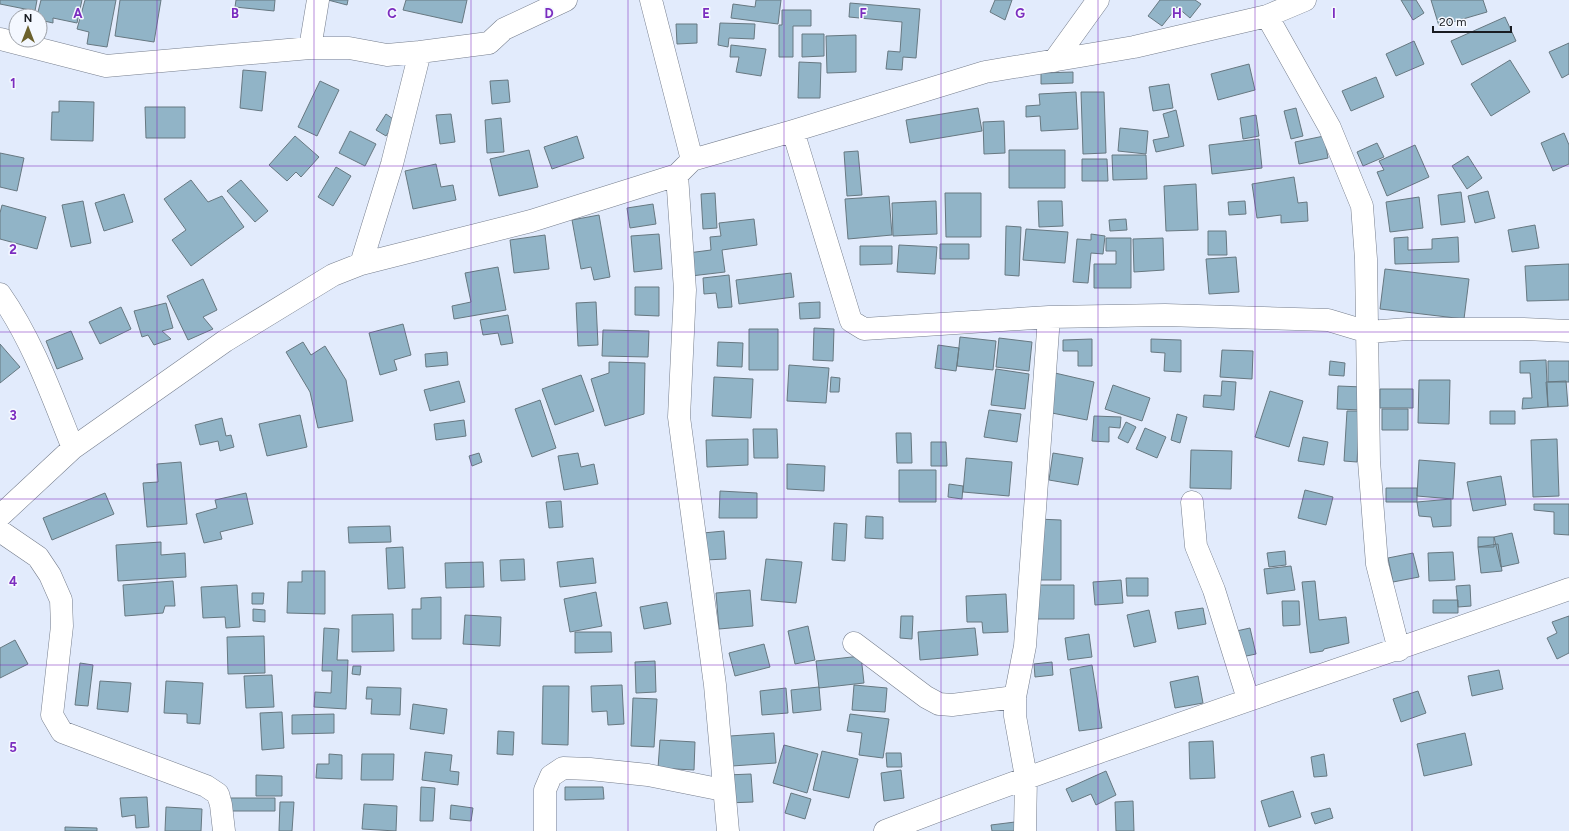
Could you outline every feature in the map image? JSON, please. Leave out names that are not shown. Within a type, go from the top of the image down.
[{"type":"street","points":[[310,48],[318,0]]},
{"type":"street","points":[[0,38],[106,66],[310,48],[349,48],[387,55],[489,43],[504,29],[566,0]]},
{"type":"street","points":[[651,0],[684,168],[685,290],[679,417],[715,685],[723,790],[728,831]]},
{"type":"street","points":[[1054,61],[1098,0]]},
{"type":"street","points":[[0,516],[73,448],[225,341],[333,275],[361,264],[530,221],[793,131],[985,72],[1134,47],[1267,16],[1305,0]]},
{"type":"street","points":[[1267,16],[1330,128],[1362,206],[1366,260],[1368,332],[1369,461],[1377,564],[1399,650]]},
{"type":"street","points":[[361,264],[392,164],[420,52]]},
{"type":"street","points":[[793,131],[851,321],[864,329],[1049,317],[1165,315],[1328,320],[1368,332],[1408,328],[1569,331]]},
{"type":"street","points":[[0,294],[13,313],[33,352],[73,448]]},
{"type":"street","points":[[1025,831],[1026,777],[1015,716],[1015,697],[1025,646],[1049,317]]},
{"type":"street","points":[[1192,502],[1196,546],[1214,590],[1248,699]]},
{"type":"street","points":[[0,531],[38,557],[50,575],[61,600],[62,626],[52,715],[62,732],[206,786],[218,794],[221,804],[224,831]]},
{"type":"street","points":[[885,831],[1026,777],[1248,699],[1399,650],[1569,589]]},
{"type":"street","points":[[854,643],[926,697],[939,704],[952,705],[1015,697]]},
{"type":"street","points":[[545,831],[545,790],[551,776],[563,768],[590,769],[648,775],[723,790]]},
{"type":"building","points":[[0,0],[37,0],[36,8],[20,8],[0,4]]},
{"type":"building","points":[[41,0],[82,0],[77,23],[53,18],[53,23],[48,22],[48,8],[39,8]]},
{"type":"building","points":[[85,0],[116,0],[107,47],[87,44],[89,32],[77,29]]},
{"type":"building","points":[[120,0],[161,0],[154,42],[115,36]]},
{"type":"building","points":[[236,0],[275,0],[274,11],[235,7]]},
{"type":"building","points":[[328,0],[348,0],[347,5]]},
{"type":"building","points":[[406,0],[467,0],[462,23],[403,10]]},
{"type":"building","points":[[756,0],[781,0],[778,24],[731,18],[733,4],[755,7]]},
{"type":"building","points":[[995,0],[1012,0],[1005,20],[990,12]]},
{"type":"building","points":[[1160,0],[1195,0],[1201,4],[1190,18],[1177,7],[1162,26],[1148,16]]},
{"type":"building","points":[[1401,0],[1416,0],[1424,13],[1413,20]]},
{"type":"building","points":[[1431,0],[1483,0],[1487,12],[1439,26]]},
{"type":"building","points":[[850,3],[920,9],[916,58],[903,57],[902,70],[886,69],[888,51],[900,52],[902,22],[849,17]]},
{"type":"building","points":[[782,10],[811,10],[811,26],[793,26],[793,57],[779,57],[779,25],[782,25]]},
{"type":"building","points":[[1505,17],[1516,41],[1462,65],[1451,41]]},
{"type":"building","points":[[720,23],[755,24],[754,39],[729,38],[728,47],[718,45]]},
{"type":"building","points":[[676,24],[697,24],[697,43],[677,44]]},
{"type":"building","points":[[802,34],[824,34],[824,56],[802,57]]},
{"type":"building","points":[[856,35],[856,72],[827,73],[826,36]]},
{"type":"building","points":[[1414,41],[1424,64],[1396,76],[1386,54]]},
{"type":"building","points":[[1569,43],[1569,74],[1562,78],[1549,52]]},
{"type":"building","points":[[731,45],[766,49],[761,76],[736,72],[739,57],[730,57]]},
{"type":"building","points":[[1510,60],[1530,92],[1491,116],[1471,84]]},
{"type":"building","points":[[799,62],[821,63],[820,98],[798,98]]},
{"type":"building","points":[[1249,64],[1255,90],[1218,100],[1211,74]]},
{"type":"building","points":[[243,70],[266,72],[262,111],[240,108]]},
{"type":"building","points":[[1073,72],[1073,83],[1041,84],[1041,73]]},
{"type":"building","points":[[1376,77],[1384,97],[1351,111],[1342,91]]},
{"type":"building","points":[[508,80],[510,102],[492,104],[490,81]]},
{"type":"building","points":[[320,81],[339,90],[317,136],[298,127]]},
{"type":"building","points":[[1169,84],[1173,108],[1153,111],[1149,87]]},
{"type":"building","points":[[1076,92],[1078,129],[1041,131],[1040,116],[1026,117],[1026,106],[1040,105],[1039,94]]},
{"type":"building","points":[[1081,92],[1104,92],[1106,153],[1083,154]]},
{"type":"building","points":[[59,101],[94,102],[93,141],[51,140],[52,112],[59,112]]},
{"type":"building","points":[[145,107],[185,107],[185,138],[146,138]]},
{"type":"building","points":[[978,108],[982,131],[910,143],[906,120]]},
{"type":"building","points":[[1296,108],[1303,136],[1291,139],[1284,111]]},
{"type":"building","points":[[1176,110],[1184,146],[1156,152],[1153,140],[1169,137],[1163,114]]},
{"type":"building","points":[[386,114],[396,121],[386,136],[376,130]]},
{"type":"building","points":[[451,114],[455,142],[440,144],[436,115]]},
{"type":"building","points":[[1256,115],[1259,136],[1243,139],[1240,118]]},
{"type":"building","points":[[501,118],[504,152],[487,153],[485,120]]},
{"type":"building","points":[[1004,121],[1005,153],[984,154],[983,122]]},
{"type":"building","points":[[1120,128],[1148,131],[1146,154],[1118,151]]},
{"type":"building","points":[[350,131],[376,144],[365,166],[339,153]]},
{"type":"building","points":[[1564,133],[1569,145],[1569,164],[1553,171],[1541,143]]},
{"type":"building","points":[[295,136],[319,157],[301,177],[296,172],[287,181],[269,165]]},
{"type":"building","points":[[577,136],[584,158],[552,169],[544,147]]},
{"type":"building","points":[[1324,136],[1328,158],[1299,164],[1295,142]]},
{"type":"building","points":[[1259,139],[1262,168],[1212,174],[1209,145]]},
{"type":"building","points":[[1377,143],[1384,157],[1363,166],[1357,152]]},
{"type":"building","points":[[1415,145],[1429,177],[1387,196],[1377,172],[1384,170],[1379,161]]},
{"type":"building","points":[[529,150],[538,187],[499,196],[490,159]]},
{"type":"building","points":[[1009,150],[1065,150],[1065,188],[1009,188]]},
{"type":"building","points":[[858,151],[862,195],[847,196],[844,152]]},
{"type":"building","points":[[0,153],[24,158],[17,191],[0,187]]},
{"type":"building","points":[[1112,155],[1146,155],[1147,179],[1113,180]]},
{"type":"building","points":[[1468,156],[1482,178],[1467,189],[1452,166]]},
{"type":"building","points":[[1082,159],[1107,159],[1108,181],[1082,181]]},
{"type":"building","points":[[436,164],[441,187],[453,185],[456,200],[413,209],[405,171]]},
{"type":"building","points":[[336,167],[351,176],[333,206],[318,197]]},
{"type":"building","points":[[1294,177],[1298,203],[1307,202],[1308,221],[1281,223],[1281,215],[1257,218],[1252,184]]},
{"type":"building","points":[[191,180],[208,202],[222,196],[244,227],[191,266],[172,240],[186,230],[164,199]]},
{"type":"building","points":[[241,180],[268,211],[255,222],[227,191]]},
{"type":"building","points":[[1196,184],[1198,230],[1166,231],[1164,186]]},
{"type":"building","points":[[1488,191],[1495,218],[1475,223],[1468,196]]},
{"type":"building","points":[[1461,192],[1465,222],[1441,225],[1438,195]]},
{"type":"building","points":[[715,193],[717,228],[703,229],[701,194]]},
{"type":"building","points":[[945,193],[981,193],[981,237],[946,237]]},
{"type":"building","points":[[124,194],[133,222],[104,231],[95,203]]},
{"type":"building","points":[[889,196],[892,235],[848,239],[845,199]]},
{"type":"building","points":[[1419,197],[1423,228],[1390,232],[1386,202]]},
{"type":"building","points":[[83,201],[91,243],[71,247],[62,205]]},
{"type":"building","points":[[936,201],[937,234],[893,236],[892,203]]},
{"type":"building","points":[[1038,201],[1062,201],[1063,226],[1039,227]]},
{"type":"building","points":[[1245,201],[1246,214],[1229,215],[1228,202]]},
{"type":"building","points":[[653,204],[656,224],[630,228],[627,208]]},
{"type":"building","points":[[2,205],[46,217],[37,249],[0,239],[0,213]]},
{"type":"building","points":[[599,215],[610,277],[594,280],[591,267],[581,269],[572,220]]},
{"type":"building","points":[[754,219],[757,245],[722,250],[725,272],[691,276],[688,253],[711,250],[710,237],[721,236],[719,223]]},
{"type":"building","points":[[1126,219],[1127,230],[1110,231],[1109,220]]},
{"type":"building","points":[[1535,225],[1539,248],[1512,252],[1508,230]]},
{"type":"building","points":[[1006,226],[1021,227],[1019,276],[1005,275]]},
{"type":"building","points":[[1026,229],[1068,232],[1065,263],[1023,260]]},
{"type":"building","points":[[1208,231],[1226,231],[1227,255],[1208,255]]},
{"type":"building","points":[[659,234],[662,269],[634,272],[631,236]]},
{"type":"building","points":[[1091,234],[1105,236],[1103,254],[1091,253],[1088,283],[1073,282],[1077,239],[1091,240]]},
{"type":"building","points":[[545,235],[549,269],[514,273],[510,240]]},
{"type":"building","points":[[1408,237],[1408,250],[1432,249],[1432,239],[1458,237],[1459,262],[1395,264],[1394,238]]},
{"type":"building","points":[[1106,238],[1131,238],[1131,288],[1094,288],[1094,264],[1116,264],[1116,251],[1106,251]]},
{"type":"building","points":[[1163,238],[1164,270],[1134,272],[1133,239]]},
{"type":"building","points":[[940,244],[969,244],[969,259],[940,259]]},
{"type":"building","points":[[899,245],[937,247],[935,274],[897,272]]},
{"type":"building","points":[[860,246],[892,246],[892,264],[860,265]]},
{"type":"building","points":[[1236,257],[1239,292],[1209,294],[1206,259]]},
{"type":"building","points":[[1569,264],[1569,300],[1527,301],[1525,266]]},
{"type":"building","points":[[498,267],[506,310],[454,319],[452,306],[471,302],[465,273]]},
{"type":"building","points":[[1385,269],[1469,279],[1464,319],[1380,309]]},
{"type":"building","points":[[791,273],[794,297],[739,304],[736,280]]},
{"type":"building","points":[[729,275],[732,307],[718,308],[716,293],[704,294],[703,278]]},
{"type":"building","points":[[203,279],[217,310],[203,317],[213,329],[188,340],[167,296]]},
{"type":"building","points":[[635,287],[659,287],[659,316],[635,315]]},
{"type":"building","points":[[596,302],[598,345],[578,346],[576,303]]},
{"type":"building","points":[[820,302],[820,318],[800,319],[799,303]]},
{"type":"building","points":[[166,303],[173,328],[162,331],[171,339],[154,345],[148,335],[142,337],[134,311]]},
{"type":"building","points":[[121,307],[131,329],[100,344],[89,322]]},
{"type":"building","points":[[508,315],[513,343],[501,345],[498,333],[483,335],[480,320]]},
{"type":"building","points":[[403,324],[411,355],[394,360],[397,370],[380,375],[369,333]]},
{"type":"building","points":[[814,328],[834,329],[833,361],[813,360]]},
{"type":"building","points":[[749,329],[778,329],[778,370],[749,370]]},
{"type":"building","points":[[603,330],[649,331],[648,357],[602,356]]},
{"type":"building","points":[[71,331],[83,359],[57,369],[46,341]]},
{"type":"building","points":[[960,337],[996,341],[993,370],[957,366]]},
{"type":"building","points":[[999,338],[1032,342],[1029,371],[996,367]]},
{"type":"building","points":[[1092,339],[1092,366],[1078,366],[1078,351],[1063,351],[1063,340]]},
{"type":"building","points":[[1151,339],[1181,340],[1181,372],[1164,371],[1165,353],[1151,352]]},
{"type":"building","points":[[303,342],[311,355],[325,346],[346,380],[353,421],[318,428],[310,392],[286,352]]},
{"type":"building","points":[[718,342],[743,343],[742,367],[717,366]]},
{"type":"building","points":[[0,344],[20,367],[0,383]]},
{"type":"building","points":[[938,345],[959,348],[956,371],[935,368]]},
{"type":"building","points":[[1222,350],[1253,351],[1252,379],[1220,377]]},
{"type":"building","points":[[447,352],[448,365],[426,367],[425,354]]},
{"type":"building","points":[[1546,360],[1548,407],[1522,409],[1523,398],[1532,398],[1530,373],[1520,373],[1520,361]]},
{"type":"building","points":[[1330,361],[1345,363],[1344,376],[1329,375]]},
{"type":"building","points":[[1548,361],[1569,361],[1569,382],[1548,382]]},
{"type":"building","points":[[609,362],[645,363],[644,414],[605,426],[591,379],[609,373]]},
{"type":"building","points":[[789,365],[829,368],[826,403],[787,401]]},
{"type":"building","points":[[996,369],[1029,374],[1025,409],[991,405]]},
{"type":"building","points":[[1055,373],[1094,382],[1087,420],[1047,412]]},
{"type":"building","points":[[581,375],[594,411],[555,425],[542,389]]},
{"type":"building","points":[[714,377],[753,379],[751,418],[712,416]]},
{"type":"building","points":[[831,377],[840,378],[839,392],[830,392]]},
{"type":"building","points":[[1419,380],[1450,380],[1449,424],[1418,423]]},
{"type":"building","points":[[459,381],[465,402],[430,411],[424,390]]},
{"type":"building","points":[[1222,381],[1236,382],[1234,410],[1203,407],[1204,395],[1221,396]]},
{"type":"building","points":[[1566,381],[1568,406],[1548,407],[1546,382]]},
{"type":"building","points":[[1113,385],[1150,398],[1142,421],[1105,409]]},
{"type":"building","points":[[1338,386],[1363,387],[1362,410],[1337,409]]},
{"type":"building","points":[[1380,389],[1413,389],[1413,408],[1380,408]]},
{"type":"building","points":[[1270,391],[1303,401],[1289,447],[1255,437]]},
{"type":"building","points":[[540,400],[556,448],[532,457],[515,409]]},
{"type":"building","points":[[1382,409],[1408,409],[1408,430],[1382,430]]},
{"type":"building","points":[[989,410],[1021,414],[1017,442],[984,437]]},
{"type":"building","points":[[1347,411],[1360,411],[1357,462],[1344,461]]},
{"type":"building","points":[[1490,411],[1515,411],[1515,424],[1490,424]]},
{"type":"building","points":[[1177,414],[1187,417],[1180,443],[1171,440]]},
{"type":"building","points":[[300,415],[307,447],[267,456],[259,424]]},
{"type":"building","points":[[1094,416],[1121,417],[1120,428],[1109,427],[1109,442],[1092,441]]},
{"type":"building","points":[[222,418],[226,436],[231,435],[234,447],[220,451],[218,441],[200,445],[195,425]]},
{"type":"building","points":[[464,420],[466,436],[436,440],[434,424]]},
{"type":"building","points":[[1126,422],[1136,427],[1128,443],[1118,438]]},
{"type":"building","points":[[1145,428],[1166,437],[1157,458],[1136,449]]},
{"type":"building","points":[[753,429],[777,429],[778,458],[754,458]]},
{"type":"building","points":[[896,433],[911,433],[912,463],[897,463]]},
{"type":"building","points":[[1303,437],[1328,442],[1324,465],[1298,461]]},
{"type":"building","points":[[748,439],[748,465],[707,467],[706,440]]},
{"type":"building","points":[[1557,439],[1559,496],[1533,497],[1531,440]]},
{"type":"building","points":[[931,442],[946,442],[947,466],[931,466]]},
{"type":"building","points":[[1191,450],[1232,451],[1231,489],[1190,488]]},
{"type":"building","points":[[479,453],[482,462],[472,466],[469,456]]},
{"type":"building","points":[[578,453],[581,467],[594,464],[598,484],[564,490],[558,456]]},
{"type":"building","points":[[1053,453],[1083,458],[1078,485],[1049,480]]},
{"type":"building","points":[[966,458],[1012,462],[1009,496],[963,492]]},
{"type":"building","points":[[1419,460],[1455,463],[1453,499],[1417,496]]},
{"type":"building","points":[[181,462],[187,524],[147,527],[143,483],[158,482],[157,464]]},
{"type":"building","points":[[787,464],[825,466],[824,491],[787,489]]},
{"type":"building","points":[[899,470],[936,470],[936,502],[899,502]]},
{"type":"building","points":[[1501,476],[1506,505],[1473,511],[1467,482]]},
{"type":"building","points":[[949,484],[963,486],[962,499],[948,497]]},
{"type":"building","points":[[1386,488],[1417,488],[1417,502],[1386,502]]},
{"type":"building","points":[[1305,490],[1333,497],[1326,525],[1298,518]]},
{"type":"building","points":[[720,491],[757,493],[757,518],[719,518]]},
{"type":"building","points":[[105,493],[114,514],[52,540],[43,518]]},
{"type":"building","points":[[246,493],[253,524],[220,532],[222,539],[204,543],[196,514],[217,508],[215,500]]},
{"type":"building","points":[[1451,499],[1451,526],[1433,527],[1431,517],[1419,516],[1417,502]]},
{"type":"building","points":[[561,501],[563,527],[549,528],[546,502]]},
{"type":"building","points":[[1534,504],[1569,504],[1569,535],[1554,534],[1554,512],[1534,510]]},
{"type":"building","points":[[866,516],[883,517],[883,539],[865,538]]},
{"type":"building","points":[[1037,519],[1061,520],[1061,580],[1037,580]]},
{"type":"building","points":[[834,523],[847,524],[845,561],[832,560]]},
{"type":"building","points":[[390,526],[391,542],[349,543],[348,527]]},
{"type":"building","points":[[724,531],[726,559],[705,560],[703,533]]},
{"type":"building","points":[[1512,533],[1519,563],[1501,567],[1494,537]]},
{"type":"building","points":[[1478,537],[1494,537],[1494,547],[1478,547]]},
{"type":"building","points":[[161,542],[161,555],[185,553],[186,577],[118,581],[116,545]]},
{"type":"building","points":[[1498,544],[1502,571],[1481,573],[1478,547]]},
{"type":"building","points":[[403,547],[405,588],[388,589],[386,548]]},
{"type":"building","points":[[1285,551],[1286,565],[1269,567],[1267,553]]},
{"type":"building","points":[[1453,552],[1455,580],[1429,581],[1428,553]]},
{"type":"building","points":[[1413,553],[1419,577],[1393,582],[1388,558]]},
{"type":"building","points":[[593,558],[596,583],[560,587],[557,562]]},
{"type":"building","points":[[524,559],[525,580],[501,581],[500,560]]},
{"type":"building","points":[[766,559],[802,562],[796,603],[761,600]]},
{"type":"building","points":[[483,562],[484,587],[446,588],[445,563]]},
{"type":"building","points":[[1291,566],[1295,590],[1267,594],[1264,569]]},
{"type":"building","points":[[302,571],[325,571],[325,614],[287,613],[288,582],[302,582]]},
{"type":"building","points":[[1126,578],[1148,578],[1148,596],[1127,596]]},
{"type":"building","points":[[1121,580],[1123,603],[1095,605],[1093,582]]},
{"type":"building","points":[[173,581],[175,606],[165,606],[163,613],[125,616],[123,585]]},
{"type":"building","points":[[1315,581],[1319,620],[1346,617],[1349,643],[1324,649],[1323,651],[1310,653],[1302,582]]},
{"type":"building","points":[[237,585],[240,627],[226,628],[225,617],[203,618],[201,587]]},
{"type":"building","points":[[1038,585],[1074,585],[1074,619],[1037,619]]},
{"type":"building","points":[[1470,585],[1471,606],[1458,607],[1456,586]]},
{"type":"building","points":[[750,590],[753,626],[719,629],[716,593]]},
{"type":"building","points":[[596,592],[602,626],[570,632],[564,599]]},
{"type":"building","points":[[252,593],[264,593],[263,604],[252,604]]},
{"type":"building","points":[[1006,594],[1008,632],[983,633],[982,622],[967,622],[966,596]]},
{"type":"building","points":[[441,597],[441,639],[412,639],[412,609],[421,609],[421,598]]},
{"type":"building","points":[[1433,600],[1458,600],[1458,613],[1433,613]]},
{"type":"building","points":[[1282,601],[1299,601],[1300,625],[1283,626]]},
{"type":"building","points":[[667,602],[671,624],[644,629],[640,607]]},
{"type":"building","points":[[1203,608],[1206,624],[1178,629],[1175,612]]},
{"type":"building","points":[[253,609],[265,610],[265,622],[253,621]]},
{"type":"building","points":[[1149,610],[1156,642],[1134,647],[1127,615]]},
{"type":"building","points":[[393,614],[394,651],[352,652],[352,615]]},
{"type":"building","points":[[465,615],[501,617],[500,646],[463,644]]},
{"type":"building","points":[[901,616],[913,616],[912,639],[900,638]]},
{"type":"building","points":[[1569,616],[1569,653],[1557,659],[1547,638],[1557,633],[1552,622]]},
{"type":"building","points":[[808,626],[815,660],[795,664],[788,631]]},
{"type":"building","points":[[324,628],[339,629],[337,660],[348,660],[346,709],[314,707],[315,692],[331,693],[332,671],[322,671]]},
{"type":"building","points":[[975,628],[978,655],[920,660],[918,632]]},
{"type":"building","points":[[1250,628],[1256,654],[1237,658],[1232,632]]},
{"type":"building","points":[[575,632],[611,632],[612,652],[575,653]]},
{"type":"building","points":[[1089,634],[1092,657],[1068,660],[1065,638]]},
{"type":"building","points":[[264,636],[265,673],[228,674],[227,637]]},
{"type":"building","points":[[15,640],[28,664],[0,678],[0,648]]},
{"type":"building","points":[[764,644],[770,667],[735,676],[729,653]]},
{"type":"building","points":[[861,656],[864,683],[819,688],[816,661]]},
{"type":"building","points":[[655,661],[656,692],[636,693],[635,662]]},
{"type":"building","points":[[1052,662],[1053,675],[1035,677],[1034,664]]},
{"type":"building","points":[[80,663],[93,665],[88,706],[75,705]]},
{"type":"building","points":[[1092,665],[1102,728],[1079,731],[1070,669]]},
{"type":"building","points":[[353,666],[361,666],[360,675],[352,674]]},
{"type":"building","points":[[1499,670],[1503,689],[1472,696],[1468,676]]},
{"type":"building","points":[[272,675],[274,707],[246,708],[244,676]]},
{"type":"building","points":[[1198,676],[1203,703],[1175,708],[1170,682]]},
{"type":"building","points":[[100,681],[131,683],[128,712],[97,709]]},
{"type":"building","points":[[166,681],[203,683],[200,724],[187,723],[187,714],[164,713]]},
{"type":"building","points":[[622,685],[624,724],[608,725],[607,711],[592,712],[591,686]]},
{"type":"building","points":[[854,685],[887,688],[885,712],[852,710]]},
{"type":"building","points":[[543,686],[569,686],[568,745],[542,744]]},
{"type":"building","points":[[367,687],[401,688],[400,715],[371,714],[372,699],[366,699]]},
{"type":"building","points":[[819,687],[821,710],[793,713],[791,690]]},
{"type":"building","points":[[786,688],[788,713],[762,715],[760,691]]},
{"type":"building","points":[[1418,691],[1426,713],[1401,722],[1393,699]]},
{"type":"building","points":[[633,698],[657,699],[654,747],[631,746]]},
{"type":"building","points":[[413,704],[447,709],[444,734],[410,729]]},
{"type":"building","points":[[282,712],[284,748],[262,750],[260,713]]},
{"type":"building","points":[[334,714],[334,733],[292,734],[292,715]]},
{"type":"building","points":[[850,714],[889,719],[883,758],[859,755],[862,733],[847,731]]},
{"type":"building","points":[[498,731],[514,732],[513,755],[497,754]]},
{"type":"building","points":[[774,733],[776,763],[732,766],[730,736]]},
{"type":"building","points":[[1465,733],[1472,765],[1424,776],[1417,744]]},
{"type":"building","points":[[660,740],[695,742],[694,770],[658,768]]},
{"type":"building","points":[[1213,741],[1215,778],[1190,779],[1189,742]]},
{"type":"building","points":[[784,745],[818,754],[807,793],[773,783]]},
{"type":"building","points":[[822,751],[858,759],[849,798],[813,790]]},
{"type":"building","points":[[425,752],[452,755],[450,771],[459,772],[458,785],[422,780]]},
{"type":"building","points":[[886,753],[901,753],[902,767],[887,767]]},
{"type":"building","points":[[329,754],[342,755],[342,779],[316,778],[317,764],[329,764]]},
{"type":"building","points":[[362,754],[394,754],[393,780],[361,780]]},
{"type":"building","points":[[1324,754],[1327,776],[1314,777],[1311,757]]},
{"type":"building","points":[[901,770],[904,798],[884,801],[881,773]]},
{"type":"building","points":[[1106,771],[1116,795],[1096,805],[1091,794],[1072,802],[1066,789]]},
{"type":"building","points":[[751,774],[753,802],[727,803],[726,775]]},
{"type":"building","points":[[256,775],[282,776],[282,796],[256,796]]},
{"type":"building","points":[[421,787],[435,788],[433,821],[420,821]]},
{"type":"building","points":[[565,787],[603,787],[604,799],[565,800]]},
{"type":"building","points":[[1293,791],[1301,817],[1269,827],[1261,801]]},
{"type":"building","points":[[791,793],[811,799],[805,819],[785,813]]},
{"type":"building","points":[[147,797],[149,827],[136,828],[135,815],[122,817],[120,798]]},
{"type":"building","points":[[226,798],[275,798],[275,811],[226,811]]},
{"type":"building","points":[[1133,801],[1134,831],[1116,831],[1115,802]]},
{"type":"building","points":[[280,802],[294,802],[292,831],[279,831]]},
{"type":"building","points":[[364,804],[397,806],[396,831],[362,829]]},
{"type":"building","points":[[451,805],[473,808],[471,821],[450,819]]},
{"type":"building","points":[[166,807],[202,809],[201,831],[165,831]]},
{"type":"building","points":[[1330,808],[1333,818],[1315,824],[1311,813]]},
{"type":"building","points":[[1015,822],[1016,831],[992,831],[991,825]]},
{"type":"building","points":[[65,827],[97,828],[97,831],[65,831]]}]
